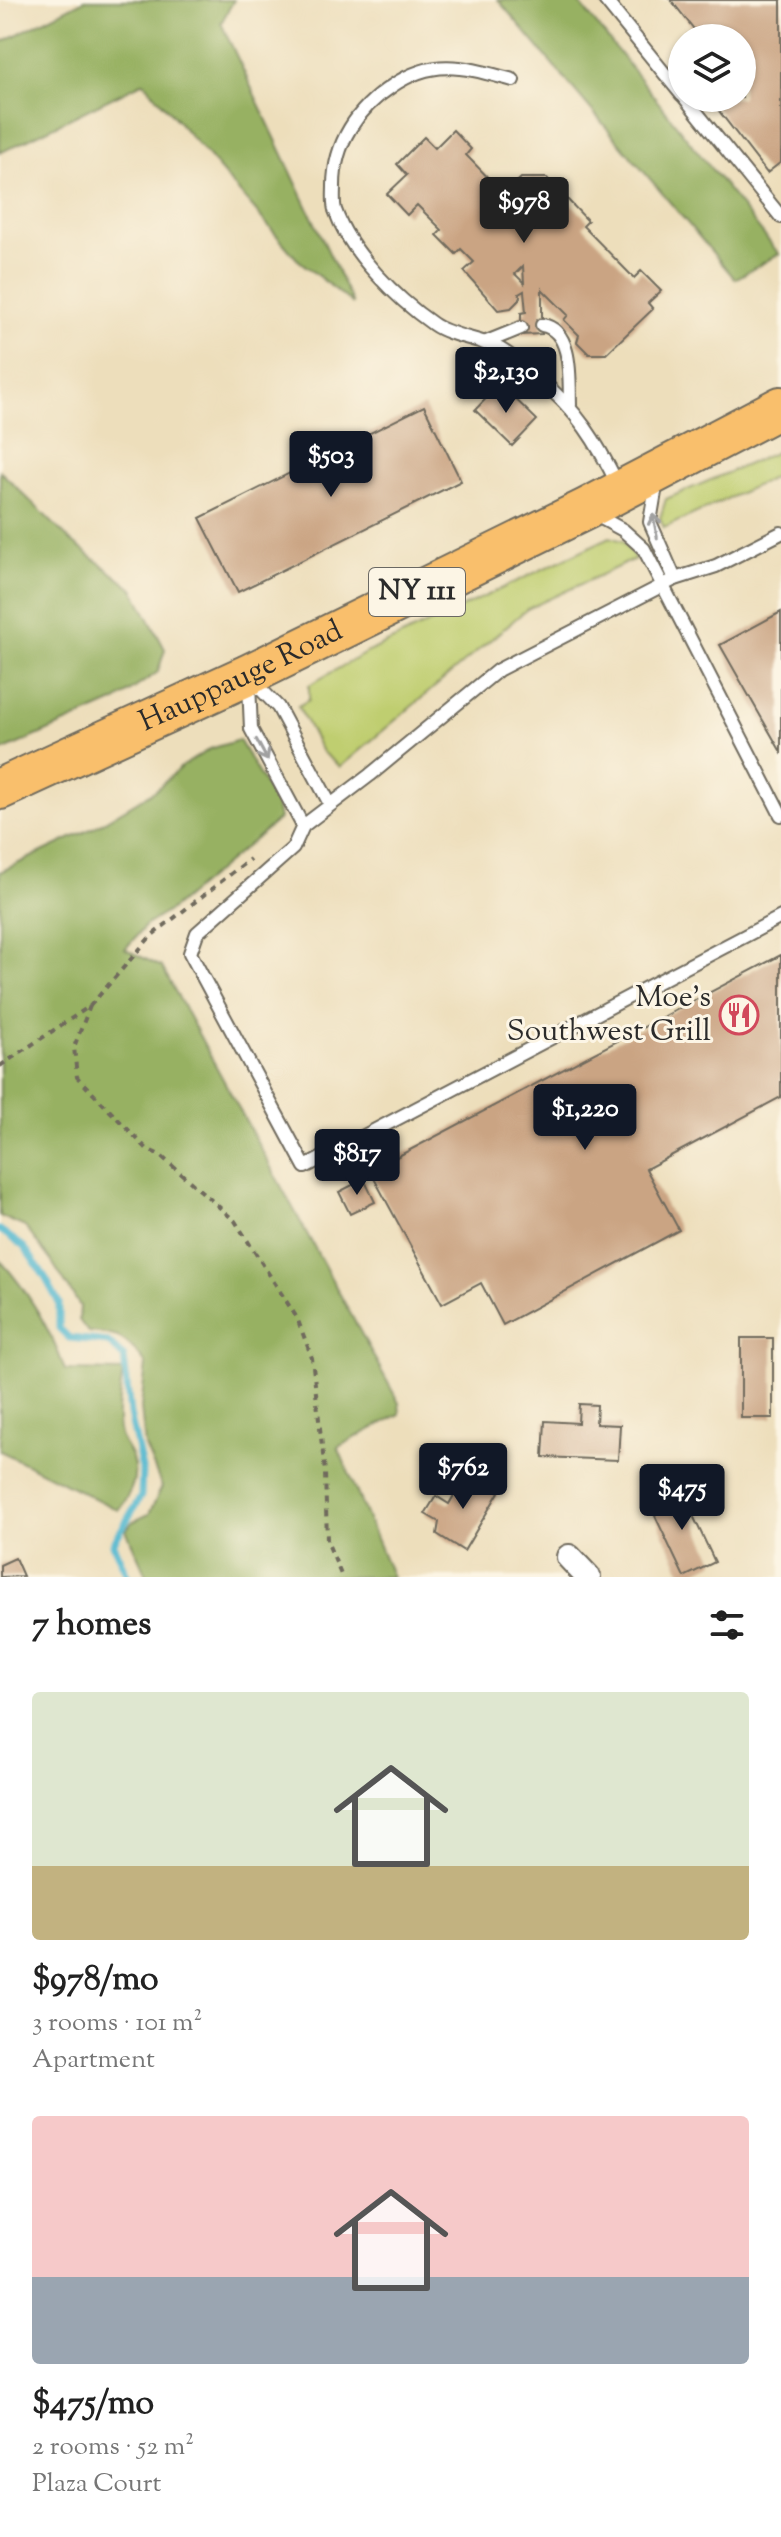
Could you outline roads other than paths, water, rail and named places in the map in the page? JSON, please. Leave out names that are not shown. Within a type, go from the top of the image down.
[{"type":"main road","name":"Hauppauge Road","points":[[0,789],[248,675],[603,500],[781,407]]},
{"type":"street","points":[[569,1557],[588,1577]]},
{"type":"lane","points":[[605,0],[668,78]]},
{"type":"lane","points":[[513,80],[471,69],[442,67],[408,75],[386,90],[358,115],[343,137],[334,170],[334,208],[354,244],[386,285],[435,326],[498,347],[570,405],[599,447],[603,500],[623,530],[644,549],[781,815]]},
{"type":"lane","points":[[696,112],[781,217]]},
{"type":"lane","points":[[542,325],[555,330],[564,345],[569,365],[570,405]]},
{"type":"lane","points":[[484,343],[521,328]]},
{"type":"lane","points":[[658,470],[650,522],[675,579]]},
{"type":"lane","points":[[781,533],[716,566],[675,579],[498,670],[303,826],[293,848],[197,933],[190,953],[305,1167],[781,917]]},
{"type":"lane","points":[[248,675],[278,707],[330,804]]},
{"type":"lane","points":[[248,675],[251,729],[303,826]]},
{"type":"waterway","points":[[0,1230],[24,1247],[45,1277],[59,1303],[59,1328],[69,1338],[108,1342],[124,1357],[130,1414],[142,1469],[141,1496],[113,1544],[128,1577]]},
{"type":"place","name":"Moe's Southwest Grill","points":[[739,1015]]}]
